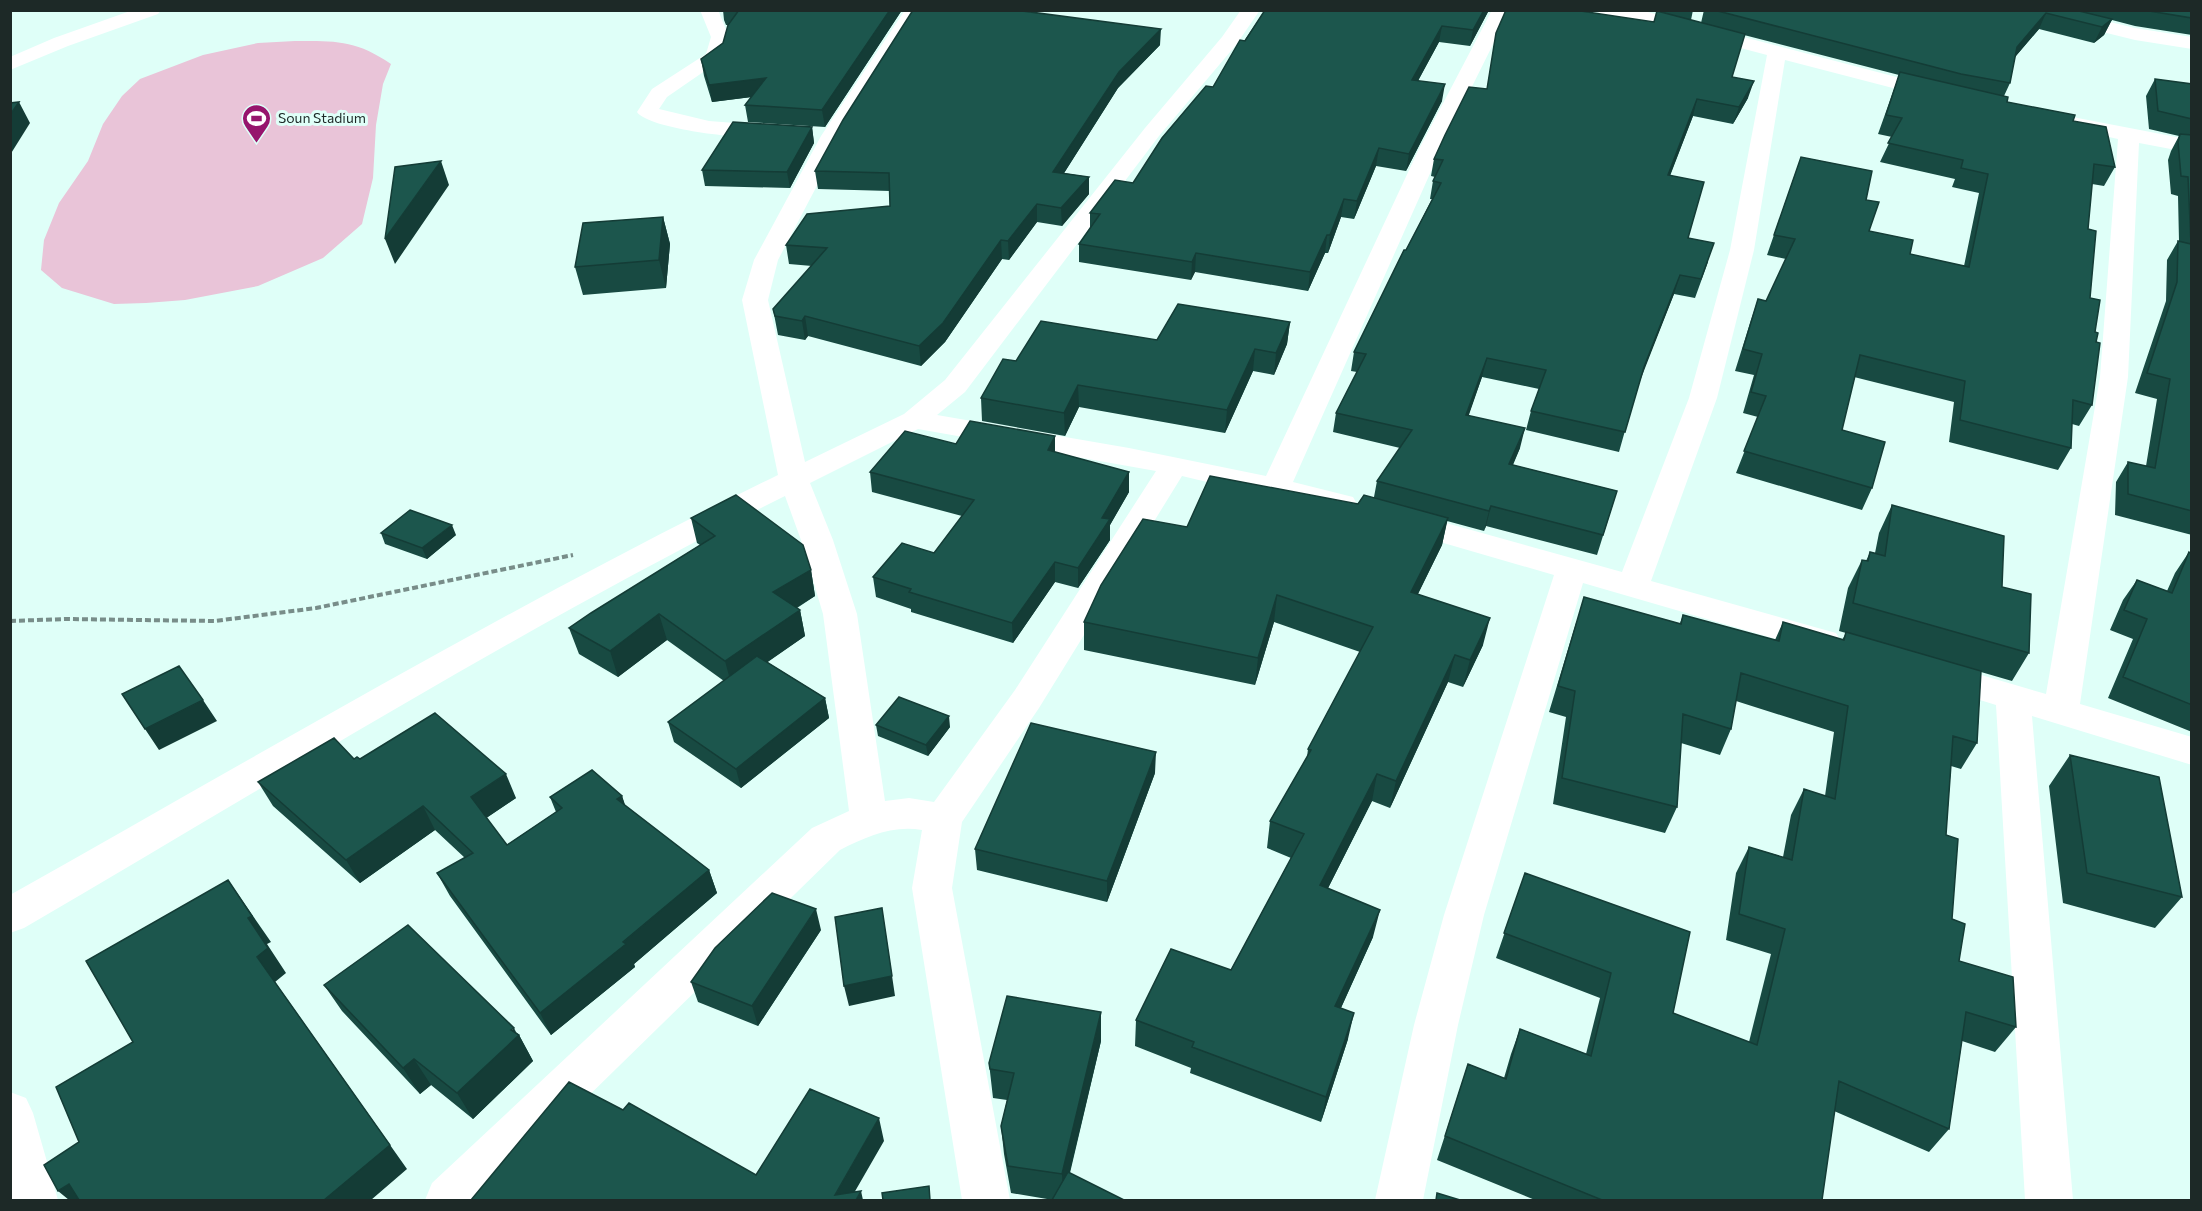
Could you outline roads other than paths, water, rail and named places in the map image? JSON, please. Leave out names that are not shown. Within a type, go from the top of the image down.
[{"type":"street","points":[[10,64],[60,42],[152,10]]},
{"type":"street","points":[[709,10],[720,37],[715,57],[659,93],[647,112],[672,121],[728,131],[812,135]]},
{"type":"street","points":[[869,819],[840,614],[818,540],[794,480],[755,300],[766,260],[812,135],[914,10]]},
{"type":"street","points":[[10,916],[437,670],[687,532],[914,420],[956,386],[1152,132],[1229,41],[1251,10]]},
{"type":"street","points":[[1276,486],[1429,151],[1501,10]]},
{"type":"street","points":[[1606,10],[1633,12],[1953,98]]},
{"type":"street","points":[[2036,10],[2135,34],[2192,43]]},
{"type":"street","points":[[1633,585],[1703,398],[1742,250],[1777,51]]},
{"type":"street","points":[[2047,117],[2192,147]]},
{"type":"street","points":[[2061,710],[2114,377],[2129,134]]},
{"type":"street","points":[[914,420],[1276,486],[1633,585],[1852,649]]},
{"type":"street","points":[[986,1200],[932,888],[944,819],[1027,699],[1174,466]]},
{"type":"street","points":[[1399,1200],[1436,1025],[1464,915],[1572,568]]},
{"type":"street","points":[[1909,666],[2192,751]]},
{"type":"street","points":[[2013,696],[2049,1200]]},
{"type":"street","points":[[449,1200],[826,839],[869,819],[909,813],[944,819]]},
{"type":"street","points":[[10,1113],[34,1200]]},
{"type":"place","name":"Soun Stadium","points":[[257,144]]}]
